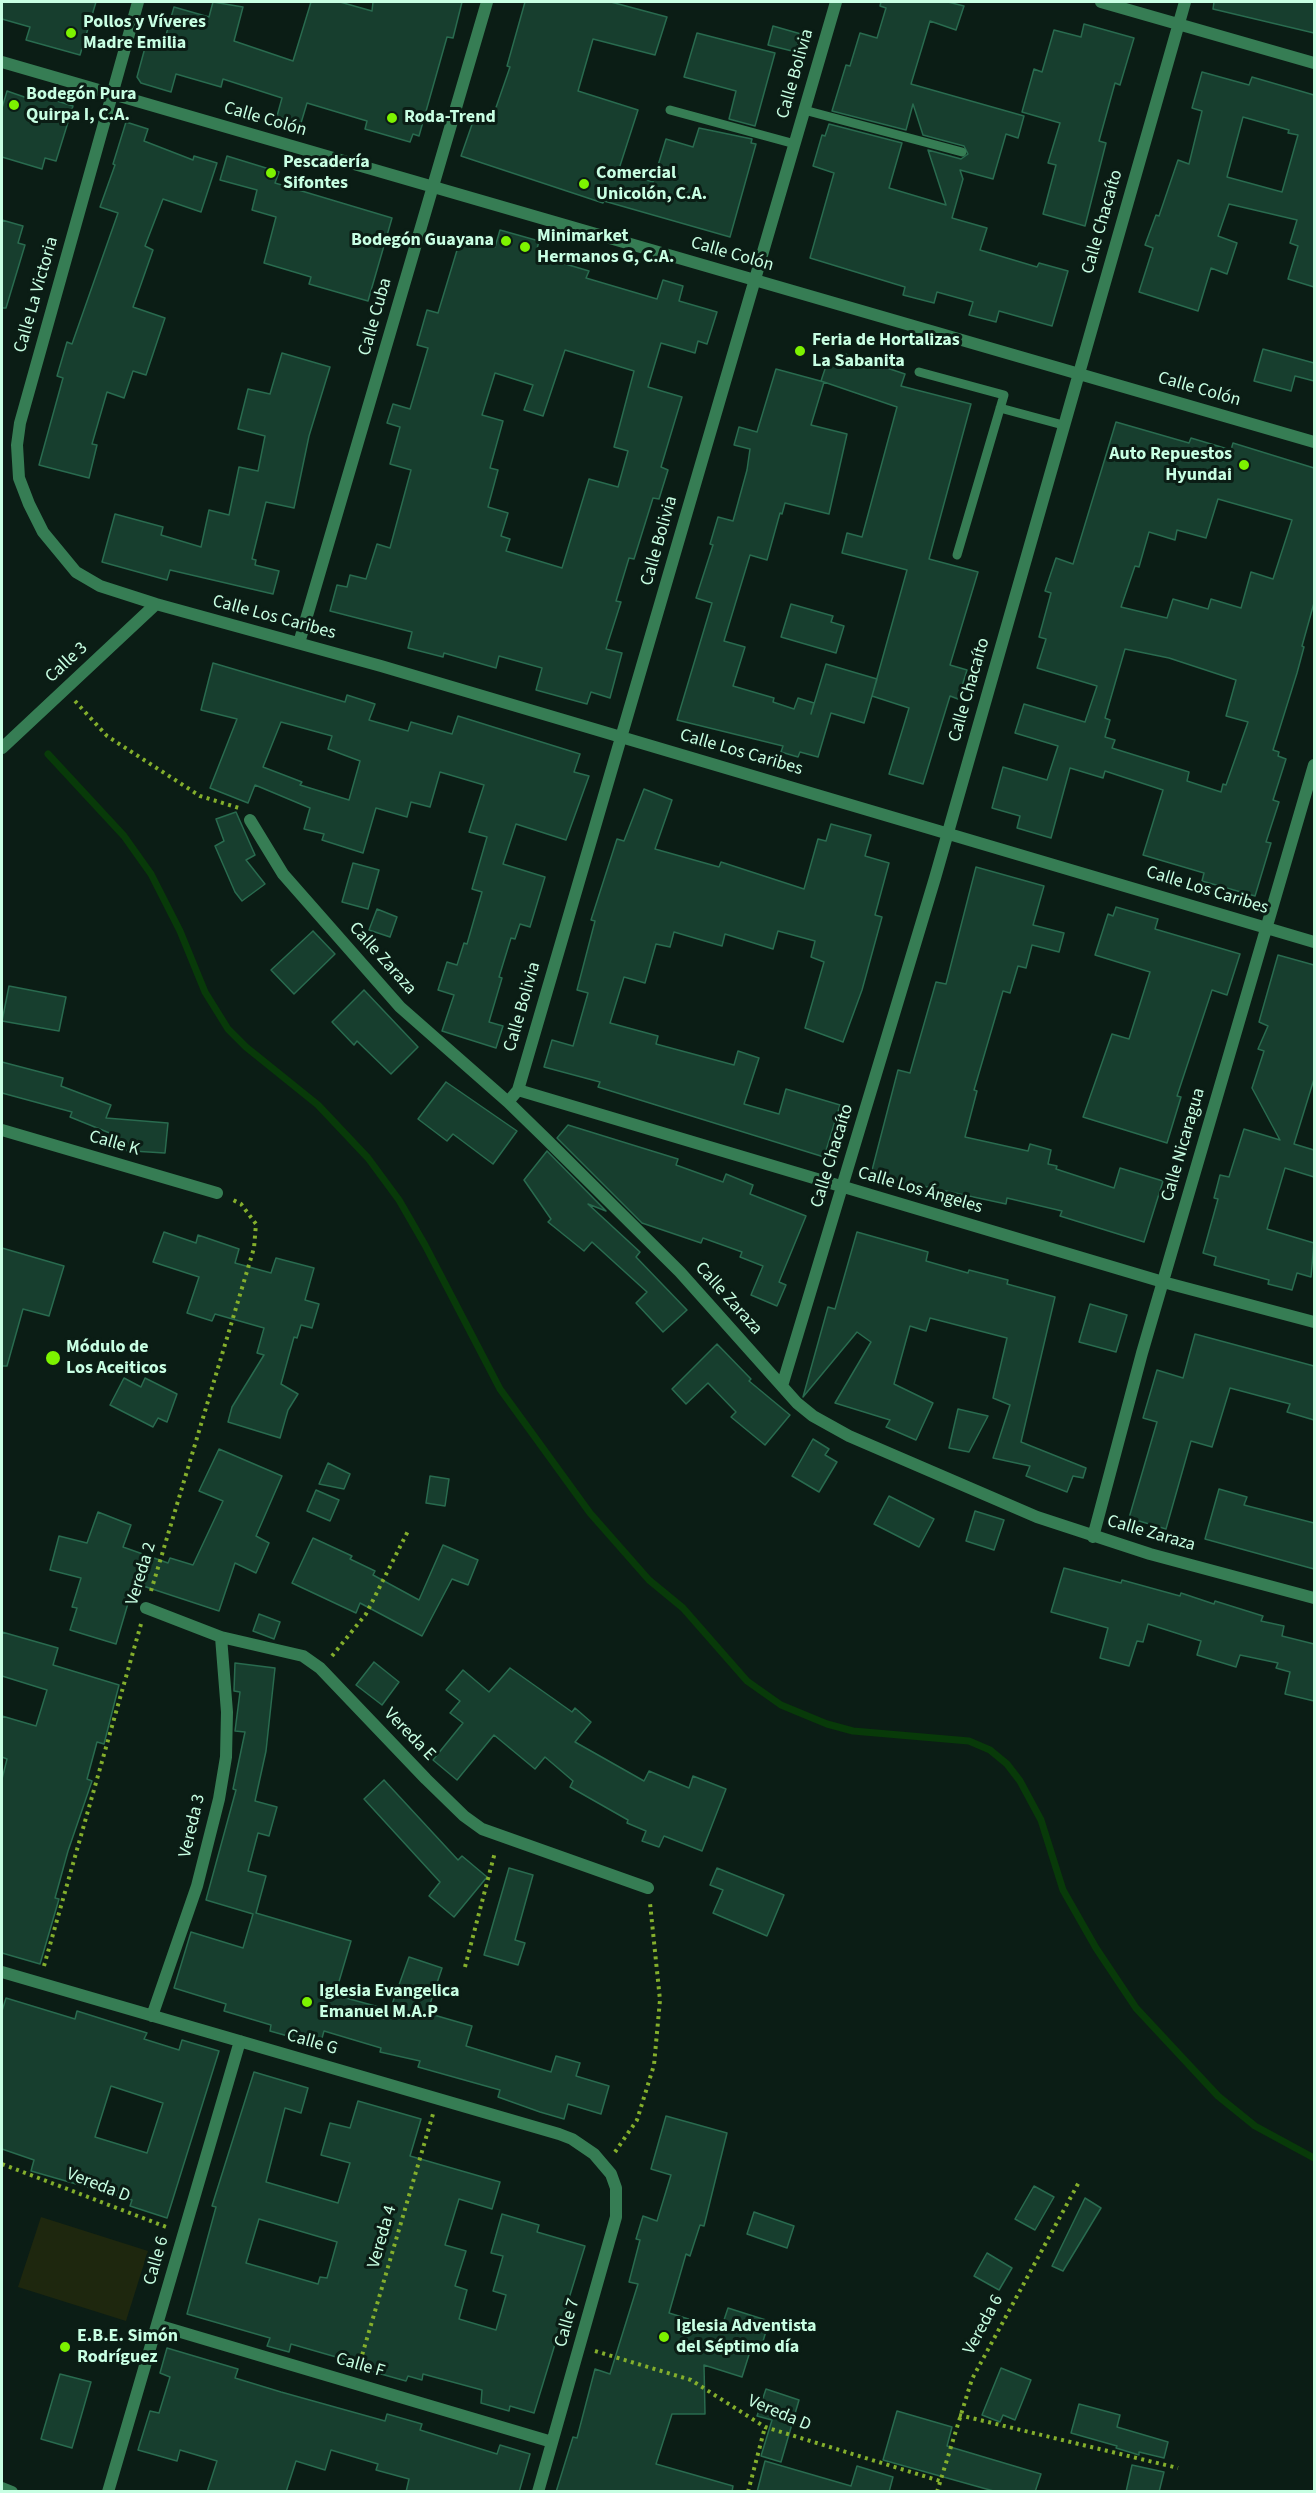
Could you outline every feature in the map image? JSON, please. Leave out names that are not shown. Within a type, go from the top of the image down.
[{"type":"street","name":"Calle La Victoria","points":[[138,2],[20,423],[17,445],[19,478],[43,532],[76,572],[100,586],[156,604]]},
{"type":"street","name":"Calle Cuba","points":[[299,643],[487,2]]},
{"type":"street","name":"Calle Bolivia","points":[[518,1090],[836,2]]},
{"type":"street","points":[[1101,2],[1314,63]]},
{"type":"street","name":"Calle Chacaíto","points":[[782,1386],[948,833],[1185,2]]},
{"type":"street","name":"Calle Colón","points":[[2,62],[1314,442]]},
{"type":"street","name":"Calle Los Caribes","points":[[156,604],[622,737],[1314,942]]},
{"type":"street","name":"Calle 3","points":[[2,748],[156,604]]},
{"type":"street","name":"Calle Nicaragua","points":[[1093,1537],[1163,1282],[1314,765]]},
{"type":"street","name":"Calle Zaraza","points":[[250,820],[283,874],[400,1007],[508,1101],[680,1272],[782,1386],[813,1416],[849,1436],[1037,1517],[1093,1537],[1314,1598]]},
{"type":"street","points":[[508,1101],[518,1090]]},
{"type":"street","name":"Calle Los Ángeles","points":[[518,1090],[1163,1282],[1314,1322]]},
{"type":"street","name":"Calle K","points":[[2,1130],[217,1193]]},
{"type":"street","name":"Vereda E","points":[[146,1608],[221,1637],[303,1656],[320,1668],[464,1816],[499,1837],[648,1888]]},
{"type":"street","name":"Vereda 3","points":[[152,2016],[197,1886],[219,1799],[226,1757],[227,1712],[221,1637]]},
{"type":"street","name":"Calle G","points":[[2,1972],[572,2139],[594,2154],[604,2165]]},
{"type":"street","name":"Calle 6","points":[[108,2492],[240,2041]]},
{"type":"street","name":"Calle 7","points":[[538,2492],[616,2217],[616,2188],[604,2165]]},
{"type":"street","name":"Calle F","points":[[157,2325],[552,2442]]},
{"type":"street","points":[[2,2488],[12,2492]]},
{"type":"lane","points":[[670,110],[795,144]]},
{"type":"lane","points":[[804,110],[962,152]]},
{"type":"lane","points":[[919,372],[1004,395],[957,555]]},
{"type":"lane","points":[[1000,408],[1063,425]]},
{"type":"path","points":[[66,688],[87,717],[107,736],[201,796],[243,810],[250,820]]},
{"type":"path","name":"Vereda 2","points":[[39,1983],[146,1608],[254,1248],[257,1231],[251,1216],[241,1204],[217,1193]]},
{"type":"path","points":[[320,1668],[355,1630],[366,1614],[408,1531]]},
{"type":"path","points":[[465,1967],[499,1837]]},
{"type":"path","points":[[604,2165],[622,2144],[637,2120],[654,2065],[660,2000],[648,1888]]},
{"type":"path","name":"Vereda 4","points":[[354,2383],[438,2099]]},
{"type":"path","name":"Vereda D","points":[[2,2164],[183,2234]]},
{"type":"path","name":"Vereda 6","points":[[937,2492],[959,2415],[985,2350],[1078,2182]]},
{"type":"path","name":"Vereda D","points":[[580,2346],[691,2380],[711,2390],[738,2412],[765,2427],[940,2481]]},
{"type":"path","points":[[959,2415],[1178,2468]]},
{"type":"path","points":[[748,2492],[765,2427]]},
{"type":"green space","points":[[41,2217],[148,2251],[126,2321],[18,2287]]},
{"type":"building","points":[[2,2],[96,2],[80,55],[26,40],[30,27],[2,19]]},
{"type":"building","points":[[213,2],[243,7],[234,41],[293,61],[311,2],[340,2],[372,11],[373,2],[462,2],[453,38],[447,37],[419,136],[413,134],[410,142],[365,129],[367,121],[307,103],[301,123],[277,116],[282,98],[223,79],[221,87],[176,74],[171,92],[141,83],[137,77],[146,44],[162,49],[174,7],[209,17]]},
{"type":"building","points":[[525,2],[611,2],[667,17],[655,55],[593,39],[578,91],[638,110],[618,172],[653,182],[666,139],[693,147],[699,128],[752,139],[751,143],[756,144],[730,237],[604,201],[603,203],[461,156],[476,113],[492,119],[510,67],[507,66]]},
{"type":"building","points":[[881,2],[948,2],[964,6],[956,30],[930,21],[911,84],[1024,116],[1018,138],[1006,134],[993,179],[960,170],[963,179],[952,218],[987,228],[980,250],[1037,267],[1039,263],[1068,271],[1052,326],[999,311],[996,322],[969,315],[973,302],[937,292],[934,303],[903,295],[905,287],[810,258],[834,173],[813,166],[822,135],[825,136],[829,124],[902,143],[889,188],[946,205],[928,150],[961,159],[968,154],[964,146],[923,135],[913,104],[906,130],[832,111],[846,65],[850,66],[860,33],[877,38],[886,8],[880,6]]},
{"type":"building","points":[[1214,2],[1314,2],[1314,33],[1213,9]]},
{"type":"building","points":[[1084,24],[1134,38],[1120,85],[1115,83],[1099,141],[1106,143],[1085,226],[1043,214],[1056,165],[1048,163],[1060,123],[1022,112],[1034,69],[1042,72],[1054,30],[1081,37]]},
{"type":"building","points":[[773,26],[801,34],[796,52],[768,45]]},
{"type":"building","points":[[697,33],[775,53],[755,126],[729,119],[736,91],[684,77]]},
{"type":"building","points":[[1202,72],[1249,85],[1252,77],[1314,95],[1314,287],[1288,279],[1298,246],[1290,243],[1297,220],[1229,204],[1218,236],[1237,243],[1227,274],[1211,268],[1198,311],[1139,292],[1153,248],[1145,245],[1156,215],[1159,216],[1178,160],[1189,164],[1202,111],[1192,108]],"holes":[[[1243,117],[1289,130],[1288,133],[1298,135],[1282,192],[1227,177]]]},
{"type":"building","points":[[7,91],[33,100],[35,94],[73,106],[56,161],[45,158],[42,169],[2,157],[2,108]]},
{"type":"building","points":[[126,122],[148,129],[144,141],[193,160],[194,156],[217,163],[201,212],[163,199],[145,246],[153,250],[133,307],[165,318],[146,375],[133,371],[124,398],[107,392],[92,444],[97,445],[89,478],[39,465],[63,378],[57,376],[67,342],[72,344],[118,213],[100,207],[115,165],[113,164]]},
{"type":"building","points":[[227,156],[279,172],[275,183],[392,218],[368,301],[309,284],[311,277],[264,263],[276,217],[252,210],[257,190],[220,180]]},
{"type":"building","points":[[2,220],[23,226],[18,243],[25,245],[6,308],[2,308]]},
{"type":"building","points":[[500,230],[539,241],[537,249],[554,254],[552,260],[589,271],[586,278],[657,299],[663,280],[683,286],[679,301],[717,312],[707,344],[698,341],[695,353],[661,343],[648,387],[682,397],[661,467],[668,470],[659,499],[653,498],[634,559],[629,558],[616,601],[621,602],[606,649],[622,653],[610,698],[591,692],[587,704],[536,690],[542,668],[499,656],[496,668],[444,653],[443,657],[408,648],[412,632],[330,611],[337,585],[347,587],[350,575],[366,579],[377,544],[390,548],[411,470],[390,464],[400,427],[387,423],[393,404],[410,409],[428,348],[417,345],[427,310],[438,313],[461,237],[495,247]],"holes":[[[565,350],[634,371],[614,447],[628,451],[618,487],[589,479],[562,568],[506,551],[510,539],[501,536],[508,513],[488,507],[498,470],[490,468],[503,421],[482,415],[495,373],[533,385],[524,410],[543,416]]]},
{"type":"building","points":[[1263,349],[1314,363],[1314,381],[1295,376],[1291,391],[1254,381]]},
{"type":"building","points":[[839,352],[905,374],[901,386],[971,404],[929,559],[978,572],[950,665],[967,670],[958,699],[950,696],[923,784],[889,774],[909,708],[872,696],[907,570],[842,553],[847,533],[862,537],[897,407],[821,381],[827,363],[835,365]]},
{"type":"building","points":[[282,353],[330,367],[309,436],[294,508],[266,502],[252,559],[256,560],[255,565],[279,571],[273,594],[170,570],[167,580],[102,562],[115,514],[163,527],[161,535],[201,547],[209,510],[229,515],[239,467],[258,471],[265,436],[238,429],[248,389],[270,394]]},
{"type":"building","points":[[776,369],[824,382],[811,425],[847,434],[829,514],[785,503],[767,560],[750,555],[724,641],[745,647],[733,686],[774,698],[773,702],[794,709],[798,698],[814,703],[811,714],[826,664],[877,679],[864,723],[831,713],[818,757],[800,752],[798,757],[781,752],[783,746],[677,720],[712,603],[696,598],[713,545],[710,544],[718,517],[733,521],[747,470],[750,449],[734,445],[739,427],[757,432]]},
{"type":"building","points":[[1116,422],[1189,443],[1191,438],[1231,450],[1233,443],[1314,468],[1314,603],[1297,673],[1273,750],[1279,752],[1278,756],[1286,759],[1273,800],[1279,802],[1266,842],[1271,843],[1255,896],[1202,881],[1204,873],[1143,855],[1163,790],[1105,771],[1103,778],[1070,768],[1051,838],[1017,828],[1020,816],[992,808],[1003,767],[1047,780],[1058,746],[1015,733],[1024,704],[1085,722],[1097,686],[1037,668],[1046,639],[1039,637],[1051,593],[1045,591],[1056,558],[1073,564]],"holes":[[[1218,499],[1292,520],[1273,579],[1251,572],[1241,608],[1211,599],[1208,609],[1173,599],[1167,618],[1121,607],[1135,566],[1139,567],[1149,532],[1175,540],[1177,530],[1206,538]],[[1125,649],[1169,658],[1236,680],[1226,716],[1248,722],[1226,785],[1223,784],[1221,792],[1187,781],[1189,772],[1112,748],[1115,740],[1105,737],[1110,720],[1105,718]]]},
{"type":"building","points":[[791,604],[833,616],[831,622],[844,626],[836,653],[781,637]]},
{"type":"building","points":[[213,663],[345,702],[347,695],[375,704],[369,720],[408,731],[411,722],[452,734],[458,716],[580,754],[574,772],[589,776],[566,840],[516,824],[503,864],[545,877],[530,927],[520,924],[515,939],[511,938],[499,977],[502,978],[489,1022],[503,1026],[496,1048],[442,1031],[454,995],[438,990],[447,962],[457,965],[464,943],[467,944],[482,892],[472,889],[487,837],[469,832],[484,785],[440,772],[430,807],[411,802],[407,817],[376,808],[363,853],[322,840],[324,834],[304,829],[310,808],[255,785],[248,803],[210,788],[237,719],[201,710]],"holes":[[[281,722],[332,736],[328,749],[360,761],[349,800],[300,785],[302,782],[263,767]]]},
{"type":"building","points":[[644,789],[672,800],[655,849],[719,867],[721,862],[804,889],[818,839],[826,841],[831,824],[871,835],[865,856],[889,863],[875,915],[882,917],[862,990],[843,1042],[805,1028],[824,962],[811,957],[815,941],[778,931],[773,949],[725,934],[722,946],[674,932],[670,947],[656,944],[645,983],[624,977],[610,1023],[658,1036],[656,1044],[734,1065],[738,1051],[759,1058],[744,1104],[779,1114],[786,1089],[840,1105],[824,1157],[598,1087],[600,1082],[544,1067],[552,1040],[573,1046],[588,993],[577,990],[595,921],[591,920],[617,839],[624,841]]},
{"type":"building","points":[[236,812],[255,855],[246,860],[265,884],[242,901],[235,892],[215,846],[224,841],[216,819]]},
{"type":"building","points":[[353,863],[379,870],[368,909],[342,902]]},
{"type":"building","points":[[976,867],[1044,886],[1033,925],[1064,933],[1059,952],[1032,945],[1026,968],[1018,966],[1010,993],[1003,991],[974,1090],[977,1091],[965,1137],[1028,1151],[1030,1144],[1051,1150],[1048,1164],[1057,1166],[1056,1169],[1114,1188],[1120,1168],[1163,1181],[1144,1242],[1060,1216],[1062,1211],[1007,1198],[1006,1204],[909,1183],[908,1188],[870,1178],[898,1070],[910,1073],[936,982],[946,984]]},
{"type":"building","points":[[1116,907],[1158,919],[1155,929],[1240,954],[1227,995],[1212,990],[1177,1096],[1181,1097],[1167,1143],[1083,1117],[1112,1034],[1129,1039],[1150,972],[1095,955],[1108,914],[1113,916]]},
{"type":"building","points":[[377,909],[397,917],[390,937],[369,930]]},
{"type":"building","points":[[313,931],[335,954],[294,994],[271,970]]},
{"type":"building","points":[[1278,955],[1314,965],[1314,1079],[1294,1144],[1314,1150],[1314,1177],[1285,1168],[1267,1229],[1314,1243],[1311,1277],[1297,1273],[1292,1290],[1268,1284],[1269,1280],[1214,1265],[1216,1257],[1203,1253],[1218,1199],[1214,1198],[1220,1175],[1229,1177],[1244,1129],[1280,1140],[1252,1088],[1264,1051],[1258,1049],[1268,1026],[1259,1022]]},
{"type":"building","points":[[9,986],[66,997],[59,1031],[2,1021]]},
{"type":"building","points":[[364,990],[418,1047],[391,1074],[357,1041],[354,1045],[332,1022]]},
{"type":"building","points":[[2,1062],[63,1078],[61,1086],[111,1105],[106,1118],[168,1123],[165,1153],[116,1150],[117,1136],[70,1117],[72,1112],[2,1093]]},
{"type":"building","points":[[446,1082],[517,1131],[493,1164],[453,1134],[447,1141],[418,1119]]},
{"type":"building","points":[[568,1125],[678,1159],[676,1165],[723,1182],[726,1174],[753,1185],[750,1194],[806,1216],[779,1282],[786,1285],[777,1306],[751,1295],[763,1266],[740,1257],[742,1252],[703,1238],[701,1243],[642,1223],[557,1138]]},
{"type":"building","points":[[547,1151],[606,1211],[588,1204],[640,1252],[636,1257],[687,1310],[663,1332],[636,1303],[647,1292],[592,1242],[584,1251],[548,1222],[551,1219],[524,1180]]},
{"type":"building","points":[[164,1232],[196,1243],[198,1235],[239,1249],[235,1263],[271,1273],[276,1258],[314,1268],[305,1300],[319,1304],[312,1328],[301,1325],[297,1338],[294,1337],[281,1384],[298,1394],[288,1410],[280,1438],[228,1422],[232,1407],[264,1355],[257,1353],[264,1328],[215,1314],[212,1321],[187,1313],[199,1277],[153,1262]]},
{"type":"building","points":[[857,1232],[928,1252],[926,1261],[968,1273],[969,1270],[1008,1280],[1007,1284],[1055,1297],[1021,1442],[1086,1468],[1083,1478],[1073,1476],[1067,1492],[1026,1476],[1030,1466],[993,1458],[1010,1405],[993,1398],[1007,1338],[930,1318],[926,1331],[910,1326],[894,1384],[933,1403],[916,1440],[886,1427],[890,1420],[835,1403],[871,1342],[857,1332],[803,1397],[828,1307],[835,1309]]},
{"type":"building","points":[[2,1248],[64,1266],[49,1316],[23,1309],[7,1366],[2,1366]]},
{"type":"building","points":[[1090,1304],[1127,1315],[1116,1352],[1079,1342]]},
{"type":"building","points":[[1195,1334],[1314,1366],[1314,1420],[1287,1412],[1290,1404],[1230,1388],[1212,1447],[1191,1441],[1166,1529],[1129,1518],[1157,1422],[1143,1418],[1157,1370],[1183,1378]]},
{"type":"building","points":[[717,1344],[751,1379],[749,1381],[790,1415],[765,1445],[731,1417],[736,1412],[708,1383],[686,1404],[672,1389]]},
{"type":"building","points":[[124,1378],[141,1387],[145,1378],[177,1394],[167,1422],[158,1418],[153,1427],[110,1405]]},
{"type":"building","points":[[958,1409],[988,1416],[969,1452],[949,1448]]},
{"type":"building","points":[[813,1439],[829,1449],[825,1455],[837,1462],[819,1492],[792,1476]]},
{"type":"building","points":[[219,1449],[282,1476],[256,1536],[269,1543],[256,1573],[235,1563],[219,1611],[134,1583],[116,1644],[70,1630],[77,1608],[72,1607],[81,1578],[50,1570],[59,1536],[87,1543],[98,1512],[131,1525],[123,1547],[168,1563],[170,1558],[193,1565],[223,1501],[199,1491]]},
{"type":"building","points":[[328,1463],[350,1474],[344,1489],[319,1484]]},
{"type":"building","points":[[430,1476],[449,1479],[445,1506],[426,1503]]},
{"type":"building","points":[[1219,1489],[1247,1497],[1244,1505],[1314,1523],[1314,1569],[1205,1539]]},
{"type":"building","points":[[316,1490],[339,1500],[330,1521],[307,1511]]},
{"type":"building","points":[[889,1496],[934,1519],[919,1547],[874,1524]]},
{"type":"building","points":[[975,1511],[1004,1520],[994,1550],[966,1541]]},
{"type":"building","points":[[313,1538],[352,1556],[350,1559],[375,1571],[373,1575],[419,1600],[443,1545],[478,1560],[468,1585],[452,1579],[422,1636],[360,1603],[356,1613],[292,1583]]},
{"type":"building","points":[[1064,1568],[1121,1583],[1122,1580],[1180,1596],[1181,1593],[1214,1604],[1215,1601],[1263,1616],[1261,1621],[1284,1626],[1282,1636],[1314,1644],[1314,1701],[1285,1694],[1290,1672],[1276,1668],[1278,1663],[1240,1655],[1236,1667],[1197,1655],[1201,1641],[1148,1624],[1143,1642],[1137,1641],[1129,1666],[1100,1658],[1108,1628],[1051,1612]]},
{"type":"building","points":[[259,1614],[280,1622],[274,1639],[253,1631]]},
{"type":"building","points":[[2,1632],[58,1648],[53,1665],[119,1685],[104,1744],[97,1742],[87,1779],[92,1781],[68,1851],[55,1898],[59,1899],[40,1964],[2,1953],[2,1779],[7,1759],[2,1757],[2,1716],[36,1726],[47,1690],[2,1676]]},
{"type":"building","points":[[374,1662],[399,1682],[382,1705],[356,1685]]},
{"type":"building","points":[[235,1663],[275,1668],[266,1751],[255,1801],[277,1807],[269,1836],[258,1833],[248,1871],[266,1876],[256,1913],[351,1941],[335,1995],[390,2010],[409,1957],[442,1968],[427,2013],[472,2026],[466,2046],[551,2072],[556,2056],[580,2063],[576,2076],[609,2086],[601,2114],[568,2104],[564,2119],[540,2112],[498,2097],[500,2090],[418,2067],[420,2061],[380,2052],[381,2048],[324,2031],[320,2045],[270,2031],[271,2025],[224,2011],[226,2004],[174,1988],[191,1932],[243,1948],[253,1914],[206,1900],[236,1790],[233,1789],[245,1732],[235,1731],[240,1692],[234,1691]]},
{"type":"building","points":[[510,1668],[572,1712],[575,1708],[591,1722],[575,1742],[644,1781],[649,1771],[689,1788],[693,1776],[726,1789],[702,1851],[664,1836],[659,1847],[642,1841],[646,1831],[627,1823],[628,1820],[570,1787],[573,1781],[545,1757],[535,1769],[494,1735],[457,1780],[433,1760],[463,1723],[450,1713],[460,1701],[446,1690],[463,1670],[489,1692]]},
{"type":"building","points":[[384,1780],[458,1860],[462,1856],[487,1877],[454,1917],[429,1896],[440,1882],[364,1799]]},
{"type":"building","points":[[509,1868],[533,1875],[515,1940],[525,1943],[518,1965],[484,1955]]},
{"type":"building","points":[[717,1868],[784,1895],[767,1936],[713,1913],[723,1890],[710,1885]]},
{"type":"building","points":[[6,1998],[75,2019],[77,2011],[147,2033],[144,2039],[179,2050],[182,2040],[219,2051],[167,2218],[130,2206],[132,2200],[31,2171],[34,2160],[2,2149],[2,2011]],"holes":[[[111,2086],[163,2103],[147,2153],[95,2137]]]},
{"type":"building","points":[[254,2072],[308,2088],[301,2113],[285,2108],[266,2182],[338,2203],[350,2163],[321,2155],[330,2123],[350,2128],[358,2101],[421,2119],[410,2156],[500,2182],[492,2209],[459,2199],[445,2245],[466,2251],[455,2286],[467,2290],[459,2319],[496,2330],[506,2295],[493,2291],[503,2256],[491,2253],[502,2214],[539,2225],[537,2232],[585,2246],[534,2413],[510,2406],[509,2411],[481,2403],[482,2390],[423,2374],[422,2380],[408,2376],[406,2381],[363,2369],[364,2365],[291,2344],[289,2352],[267,2346],[270,2338],[187,2314],[216,2207],[212,2206]],"holes":[[[259,2219],[337,2242],[327,2278],[320,2277],[318,2284],[246,2263]]]},
{"type":"building","points":[[666,2116],[727,2133],[704,2226],[700,2225],[690,2256],[686,2254],[669,2313],[721,2329],[728,2308],[769,2321],[761,2348],[752,2345],[742,2377],[704,2365],[705,2414],[672,2414],[656,2464],[733,2486],[732,2492],[556,2492],[573,2437],[577,2438],[595,2369],[610,2374],[638,2284],[629,2282],[640,2240],[636,2239],[643,2216],[657,2221],[671,2175],[651,2169]]},
{"type":"building","points":[[1034,2186],[1054,2197],[1035,2230],[1015,2219]]},
{"type":"building","points":[[1085,2198],[1101,2208],[1063,2271],[1052,2266]]},
{"type":"building","points":[[754,2212],[794,2226],[787,2248],[747,2234]]},
{"type":"building","points":[[987,2253],[1012,2268],[999,2290],[974,2276]]},
{"type":"building","points":[[167,2348],[238,2369],[235,2378],[281,2392],[385,2421],[387,2414],[422,2424],[420,2430],[497,2454],[500,2445],[530,2454],[519,2492],[406,2492],[409,2479],[376,2470],[378,2464],[331,2450],[325,2470],[296,2461],[286,2492],[207,2492],[217,2461],[180,2450],[177,2461],[138,2450],[150,2411],[159,2413],[170,2377],[160,2373]]},
{"type":"building","points":[[1001,2368],[1031,2380],[1015,2420],[1003,2415],[1000,2422],[982,2415]]},
{"type":"building","points":[[60,2374],[91,2382],[72,2448],[41,2439]]},
{"type":"building","points":[[766,2389],[799,2400],[781,2462],[761,2456],[772,2420],[757,2416]]},
{"type":"building","points":[[1079,2404],[1120,2415],[1117,2427],[1168,2442],[1164,2458],[1139,2452],[1139,2455],[1071,2433]]},
{"type":"building","points":[[897,2411],[952,2427],[947,2446],[1041,2474],[1035,2492],[997,2492],[883,2460]]},
{"type":"building","points":[[765,2461],[851,2486],[857,2466],[893,2477],[889,2492],[757,2492]]},
{"type":"building","points":[[1132,2465],[1164,2472],[1159,2492],[1126,2492]]},
{"type":"waterway","points":[[48,754],[124,836],[151,874],[180,931],[205,992],[228,1029],[246,1047],[318,1105],[368,1158],[399,1200],[500,1389],[590,1513],[649,1580],[683,1608],[747,1681],[781,1705],[827,1724],[853,1731],[969,1741],[990,1750],[1007,1764],[1020,1781],[1041,1820],[1063,1890],[1096,1948],[1136,2008],[1218,2096],[1255,2126],[1314,2158]]},
{"type":"place","name":"Pollos y Víveres Madre Emilia","points":[[71,33]]},
{"type":"place","name":"Bodegón Pura Quirpa I, C.A.","points":[[14,105]]},
{"type":"place","name":"Roda-Trend","points":[[392,118]]},
{"type":"place","name":"Pescadería Sifontes","points":[[271,173]]},
{"type":"place","name":"Comercial Unicolón, C.A.","points":[[584,184]]},
{"type":"place","name":"Bodegón Guayana","points":[[506,241]]},
{"type":"place","name":"Minimarket Hermanos G, C.A.","points":[[525,247]]},
{"type":"place","name":"Feria de Hortalizas La Sabanita","points":[[800,351]]},
{"type":"place","name":"Auto Repuestos Hyundai","points":[[1244,465]]},
{"type":"place","name":"Módulo de Los Aceiticos","points":[[53,1358]]},
{"type":"place","name":"Iglesia Evangelica Emanuel M.A.P","points":[[307,2002]]},
{"type":"place","name":"Iglesia Adventista del Séptimo día","points":[[664,2337]]},
{"type":"place","name":"E.B.E. Simón Rodríguez","points":[[65,2347]]}]
